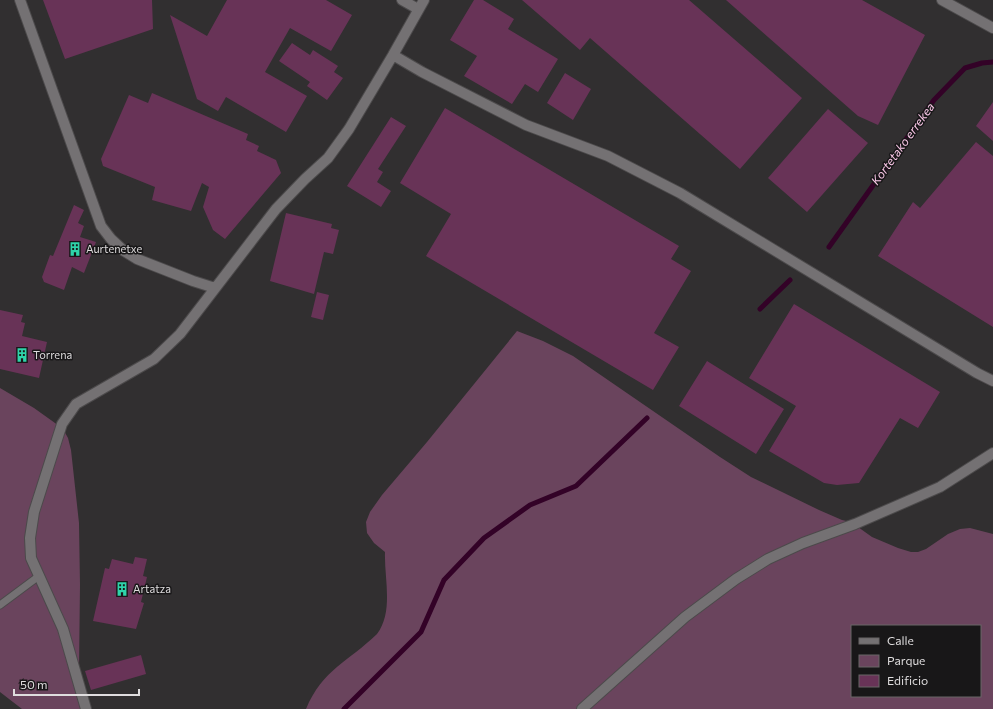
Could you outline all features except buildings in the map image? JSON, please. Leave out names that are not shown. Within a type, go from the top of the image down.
[{"type":"street","points":[[20,0],[101,226],[111,239],[124,251],[137,259],[215,288]]},
{"type":"street","points":[[402,0],[418,9]]},
{"type":"street","points":[[86,709],[63,629],[31,558],[30,538],[34,512],[62,424],[76,404],[154,359],[180,334],[276,209],[328,158],[349,129],[424,0]]},
{"type":"street","points":[[942,0],[993,28]]},
{"type":"street","points":[[393,55],[422,72],[526,124],[608,156],[680,193],[977,373],[993,381]]},
{"type":"street","points":[[582,709],[685,617],[736,579],[768,559],[803,542],[855,524],[940,487],[993,453]]},
{"type":"lane","points":[[0,605],[39,576]]},
{"type":"green space","points":[[517,331],[543,341],[573,356],[751,477],[819,510],[842,520],[851,522],[872,537],[898,548],[911,552],[918,552],[926,549],[948,534],[960,529],[970,528],[993,534],[993,709],[306,709],[320,684],[328,675],[377,634],[382,625],[387,605],[385,552],[374,543],[367,533],[366,522],[370,512],[382,495]]},
{"type":"green space","points":[[0,388],[34,408],[55,423],[63,429],[68,438],[71,450],[79,523],[79,671],[85,709],[22,709],[0,692]]},
{"type":"waterway","name":"Kortetako errekea","points":[[829,247],[934,100],[965,68],[982,63],[993,62]]},
{"type":"waterway","name":"Kortetako errekea","points":[[760,309],[790,280]]},
{"type":"waterway","name":"Kortetako errekea","points":[[344,709],[421,632],[444,580],[484,538],[530,505],[576,486],[647,418]]},
{"type":"place","name":"Aurtenetxe","points":[[75,249]]},
{"type":"place","name":"Torrena","points":[[22,355]]},
{"type":"place","name":"Artatza","points":[[122,589]]}]
